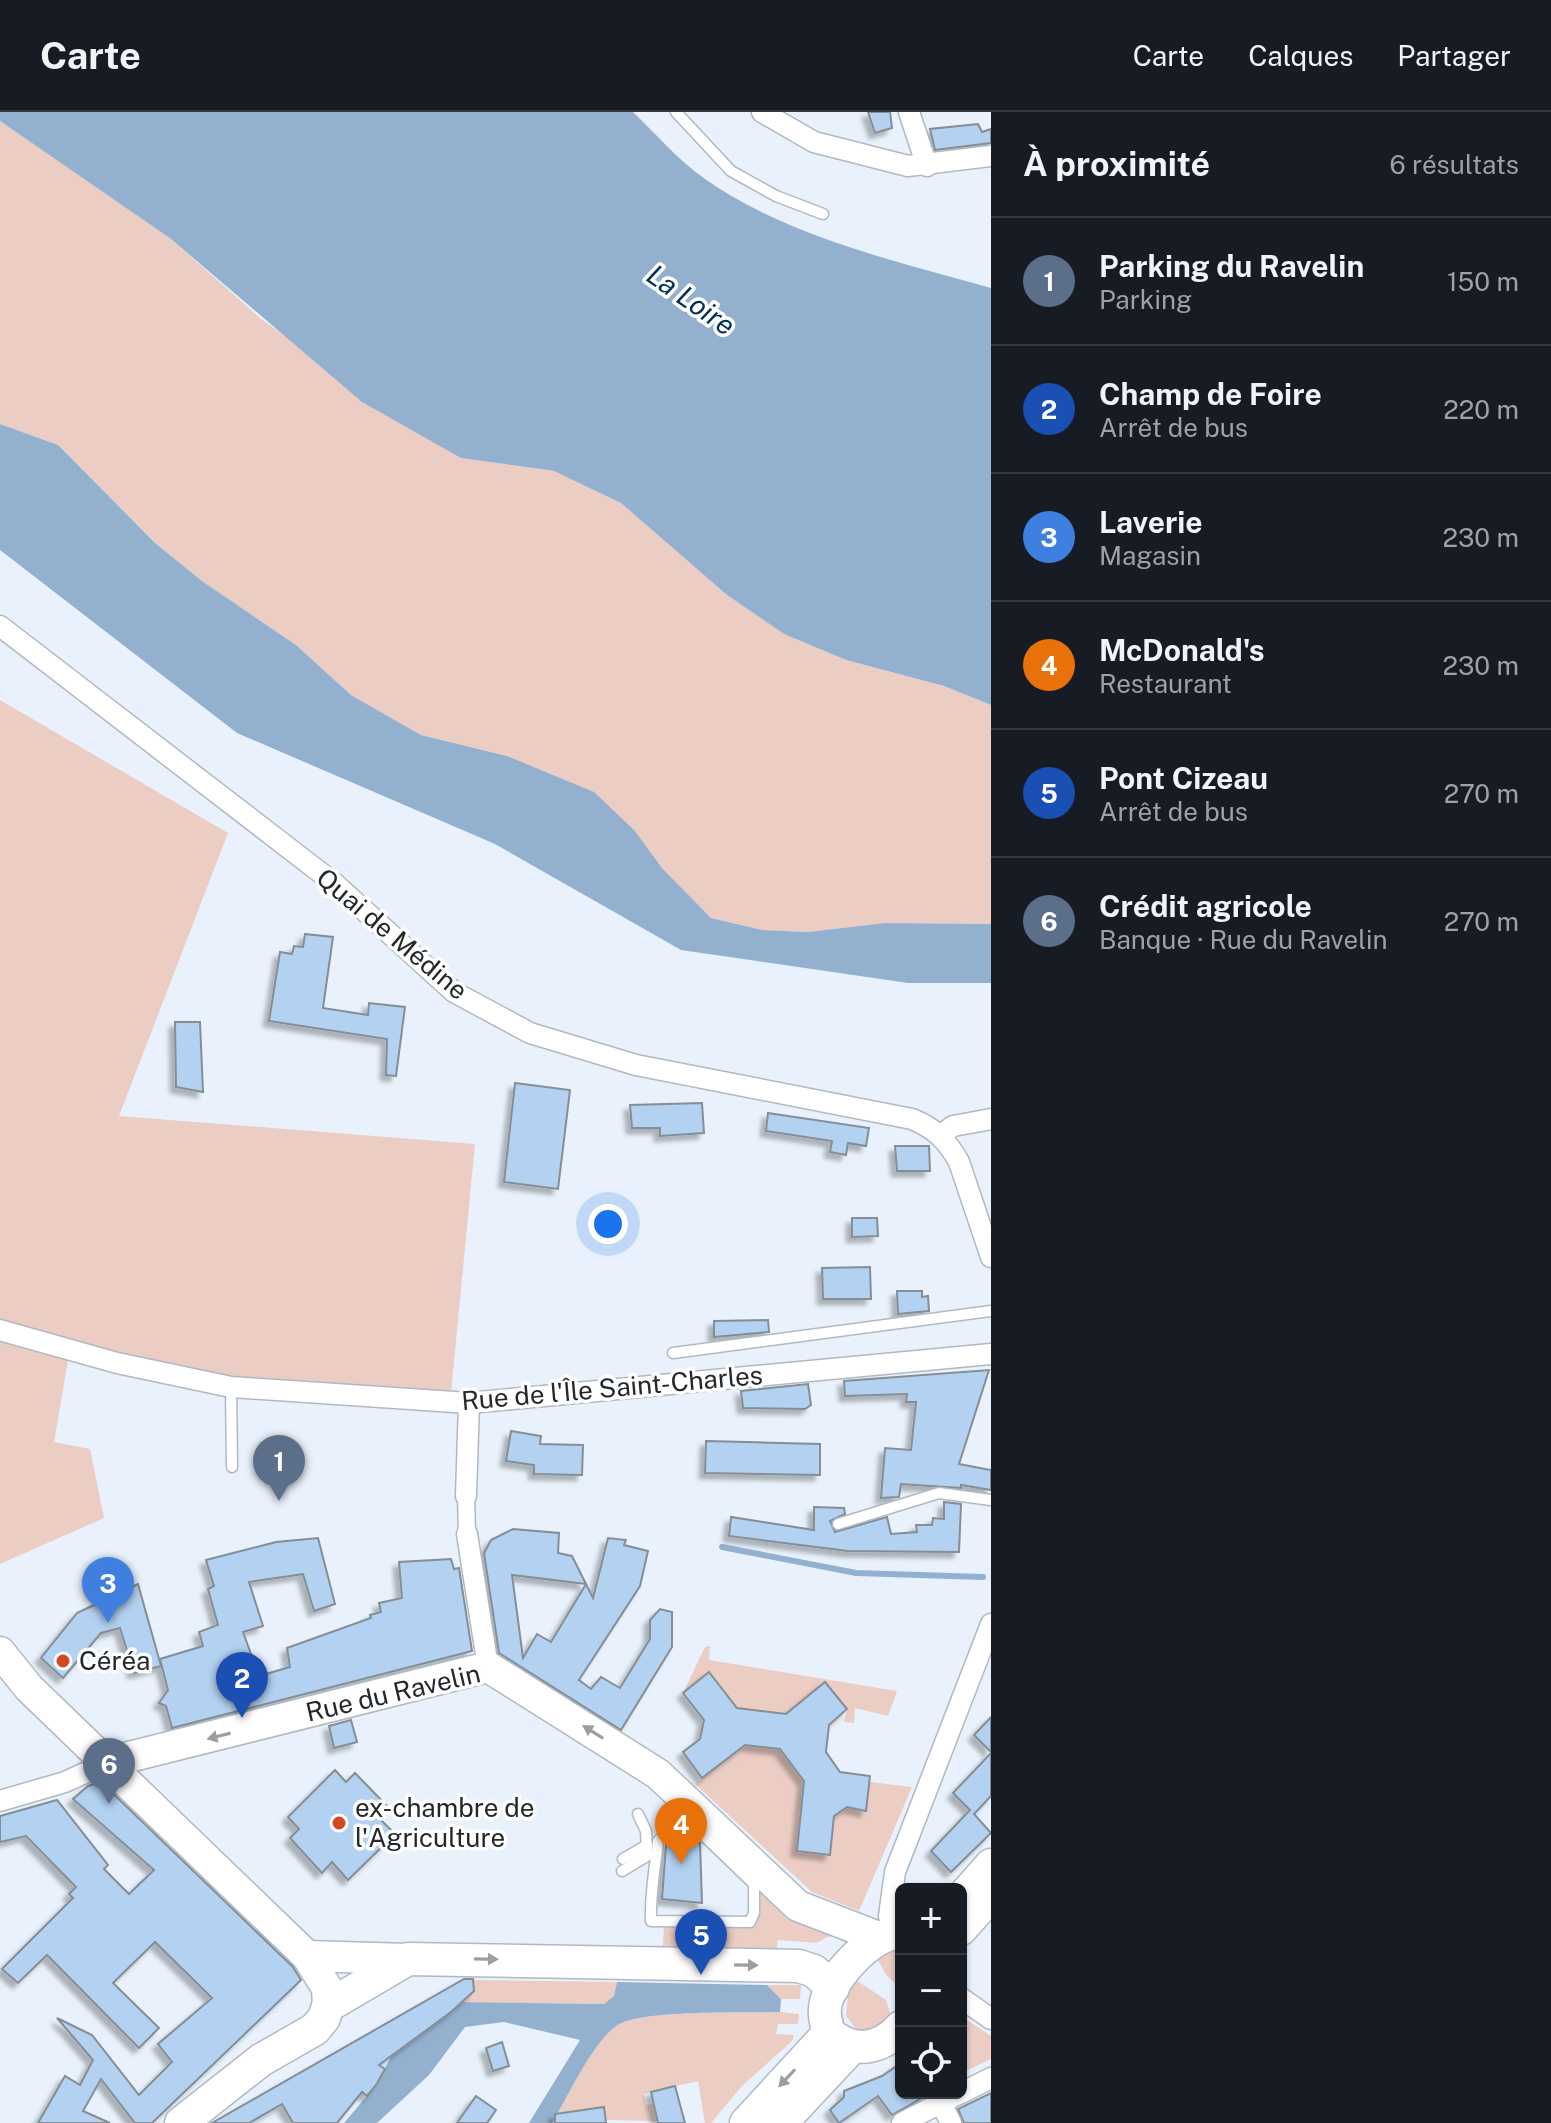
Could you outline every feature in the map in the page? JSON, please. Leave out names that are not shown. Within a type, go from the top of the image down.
[{"type":"main road","points":[[0,1652],[29,1688],[144,1795],[307,1956],[327,1988],[328,2006]]},
{"type":"main road","name":"Rue du Ravelin","points":[[109,1762],[488,1667],[658,1774],[798,1906],[892,1934]]},
{"type":"main road","points":[[0,1673],[29,1688]]},
{"type":"main road","points":[[144,1795],[164,1750]]},
{"type":"main road","points":[[967,1892],[991,1865]]},
{"type":"main road","points":[[967,1922],[991,1895]]},
{"type":"main road","points":[[892,1934],[854,1960],[833,1988],[824,2017],[840,2040],[871,2047],[895,2039]]},
{"type":"main road","points":[[307,1956],[799,1966],[814,1971],[833,1988]]},
{"type":"main road","points":[[181,2123],[261,2060],[315,2029],[328,2006],[408,1959]]},
{"type":"main road","points":[[746,2123],[840,2040]]},
{"type":"main road","points":[[781,2123],[840,2040]]},
{"type":"street","points":[[762,112],[814,142],[908,166],[991,156]]},
{"type":"street","points":[[909,112],[927,166]]},
{"type":"street","name":"Quai de Médine","points":[[0,626],[334,883],[454,992],[530,1033],[636,1065],[912,1119],[941,1135]]},
{"type":"street","points":[[991,1119],[953,1126],[941,1135],[959,1162],[991,1257]]},
{"type":"street","name":"Rue de l'Île Saint-Charles","points":[[0,1330],[117,1363],[231,1387],[469,1403],[991,1354]]},
{"type":"street","points":[[469,1403],[467,1534],[488,1667]]},
{"type":"street","points":[[892,1934],[889,1916],[895,1872],[991,1624]]},
{"type":"street","points":[[0,1801],[65,1782],[109,1762]]},
{"type":"street","points":[[967,2002],[991,2019]]},
{"type":"street","points":[[967,2090],[991,2078]]},
{"type":"street","points":[[902,2123],[938,2099]]},
{"type":"street","points":[[939,2099],[951,2123]]},
{"type":"lane","points":[[676,112],[731,171],[776,196],[823,214]]},
{"type":"lane","points":[[673,1353],[991,1311]]},
{"type":"lane","points":[[231,1387],[232,1467]]},
{"type":"lane","points":[[838,1524],[939,1493],[991,1500]]},
{"type":"lane","points":[[622,1871],[647,1856],[646,1831],[638,1814]]},
{"type":"lane","points":[[668,1832],[701,1833],[754,1884],[753,1918],[746,1924],[651,1921],[651,1878],[656,1869],[658,1845],[668,1832]]},
{"type":"lane","points":[[623,1859],[647,1845]]},
{"type":"shaded area","points":[[0,121],[171,239],[261,319],[461,458],[554,471],[573,479],[621,503],[727,595],[784,634],[846,660],[944,686],[991,705],[991,924],[885,923],[808,932],[762,930],[711,918],[662,868],[635,831],[507,756],[421,735],[351,695],[296,645],[202,581],[155,543],[58,445],[0,424]]},
{"type":"shaded area","points":[[0,700],[228,833],[119,1116],[475,1144],[451,1393],[223,1377],[71,1343],[54,1442],[90,1449],[104,1518],[0,1564]]},
{"type":"shaded area","points":[[710,1646],[709,1660],[897,1691],[888,1716],[855,1708],[854,1723],[844,1722],[847,1709],[825,1682],[786,1714],[737,1708],[683,1693],[705,1647]]},
{"type":"shaded area","points":[[745,1745],[780,1749],[804,1781],[797,1850],[829,1855],[834,1816],[847,1807],[866,1810],[870,1782],[912,1787],[859,1911],[812,1892],[695,1784]]},
{"type":"shaded area","points":[[760,1879],[834,1934],[816,1943],[778,1940],[775,1960],[662,1959],[664,1926],[744,1928],[751,1925],[760,1908]]},
{"type":"shaded area","points":[[895,1950],[895,1983],[886,1975],[878,1960]]},
{"type":"shaded area","points":[[473,1980],[617,1982],[614,1996],[604,2004],[463,2002],[474,1991]]},
{"type":"shaded area","points":[[856,1980],[886,2000],[891,2016],[872,2029],[857,2030],[846,2016],[848,1996]]},
{"type":"shaded area","points":[[767,1985],[801,1985],[800,1999],[781,1999]]},
{"type":"shaded area","points":[[669,2014],[799,2014],[798,2024],[778,2024],[776,2034],[794,2035],[792,2041],[741,2087],[711,2123],[705,2123],[698,2081],[644,2094],[646,2105],[654,2104],[658,2121],[606,2120],[604,2107],[575,2111],[552,2123],[589,2058],[616,2026]]},
{"type":"shaded area","points":[[967,2020],[991,2036],[991,2059],[967,2070]]},
{"type":"water","name":"La Loire","points":[[0,112],[633,112],[695,172],[771,217],[880,257],[991,288],[991,705],[944,686],[846,660],[784,634],[727,595],[621,503],[554,471],[461,458],[362,402],[171,239],[0,121]]},
{"type":"water","points":[[0,424],[58,445],[155,543],[202,581],[296,645],[351,695],[421,735],[507,756],[594,792],[635,831],[662,868],[711,918],[762,930],[808,932],[885,923],[991,924],[991,983],[908,983],[681,950],[495,844],[237,733],[0,550]]},
{"type":"water","points":[[617,1982],[767,1985],[781,1999],[780,2012],[669,2014],[616,2026],[589,2058],[552,2123],[529,2123],[580,2040],[504,2022],[465,2027],[429,2075],[377,2123],[344,2123],[376,2085],[392,2055],[462,2002],[604,2004],[614,1996]]},
{"type":"building","points":[[868,112],[890,112],[892,128],[875,133]]},
{"type":"building","points":[[978,124],[982,132],[991,129],[991,143],[935,150],[930,129]]},
{"type":"building","points":[[305,934],[333,937],[323,1008],[368,1015],[369,1003],[405,1007],[396,1076],[386,1075],[387,1039],[269,1021],[280,952],[292,954],[294,946],[303,947]]},
{"type":"building","points":[[175,1022],[200,1022],[203,1092],[176,1087]]},
{"type":"building","points":[[515,1083],[570,1090],[558,1189],[504,1182]]},
{"type":"building","points":[[702,1103],[704,1133],[660,1136],[660,1128],[632,1128],[630,1105]]},
{"type":"building","points":[[768,1113],[869,1128],[866,1146],[848,1143],[846,1155],[830,1152],[832,1141],[766,1131]]},
{"type":"building","points":[[895,1146],[929,1146],[930,1171],[897,1171]]},
{"type":"building","points":[[852,1218],[877,1218],[878,1236],[852,1237]]},
{"type":"building","points":[[870,1267],[871,1299],[823,1299],[822,1268]]},
{"type":"building","points":[[897,1291],[922,1291],[922,1297],[928,1296],[929,1311],[898,1314]]},
{"type":"building","points":[[768,1320],[769,1332],[714,1337],[714,1321]]},
{"type":"building","points":[[989,1370],[959,1464],[991,1470],[991,1490],[961,1485],[961,1488],[901,1484],[899,1497],[881,1498],[885,1448],[911,1450],[916,1402],[906,1402],[907,1394],[845,1396],[844,1381]]},
{"type":"building","points":[[808,1384],[811,1405],[805,1409],[743,1408],[741,1391]]},
{"type":"building","points":[[511,1431],[541,1436],[540,1444],[583,1445],[582,1475],[534,1474],[534,1465],[506,1461]]},
{"type":"building","points":[[706,1441],[820,1444],[820,1475],[705,1473]]},
{"type":"building","points":[[944,1502],[961,1504],[959,1552],[848,1551],[729,1536],[731,1517],[814,1530],[814,1507],[844,1508],[845,1514],[830,1521],[835,1532],[887,1517],[891,1534],[917,1532],[916,1525],[932,1525],[933,1518],[944,1519]]},
{"type":"building","points":[[513,1529],[559,1533],[558,1553],[572,1556],[586,1584],[593,1598],[608,1538],[626,1540],[624,1545],[648,1551],[640,1586],[579,1680],[591,1689],[601,1677],[620,1688],[650,1639],[650,1620],[660,1609],[672,1612],[672,1647],[621,1730],[499,1653],[484,1553],[491,1540]],"holes":[[[512,1575],[586,1584],[551,1642],[537,1634],[523,1658]]]},
{"type":"building","points":[[318,1538],[335,1604],[314,1611],[303,1574],[249,1582],[263,1626],[243,1632],[259,1676],[290,1667],[287,1648],[371,1618],[370,1615],[381,1612],[379,1603],[402,1598],[399,1562],[451,1559],[454,1569],[459,1568],[472,1651],[172,1728],[166,1706],[159,1703],[168,1690],[160,1659],[203,1646],[199,1632],[218,1625],[208,1589],[214,1586],[206,1560],[276,1542]]},
{"type":"building","points":[[138,1584],[161,1666],[134,1673],[120,1628],[101,1633],[63,1678],[41,1658],[77,1613]]},
{"type":"building","points":[[709,1672],[737,1708],[786,1714],[825,1682],[847,1709],[829,1725],[826,1752],[840,1772],[870,1776],[866,1811],[847,1807],[834,1816],[830,1855],[797,1851],[804,1781],[780,1749],[745,1745],[702,1778],[683,1752],[700,1739],[704,1720],[683,1693]]},
{"type":"building","points":[[991,1717],[991,1752],[974,1735]]},
{"type":"building","points":[[351,1720],[357,1742],[334,1748],[329,1726]]},
{"type":"building","points":[[991,1753],[991,1796],[974,1814],[991,1833],[951,1872],[931,1851],[970,1810],[953,1793]]},
{"type":"building","name":"ex-chambre de l'Agriculture","points":[[335,1770],[346,1782],[355,1773],[388,1807],[378,1817],[395,1834],[348,1880],[332,1862],[322,1873],[290,1838],[299,1829],[288,1817]]},
{"type":"building","points":[[101,1782],[293,1967],[301,1980],[152,2123],[135,2123],[101,2079],[83,2111],[110,2123],[38,2123],[65,2076],[80,2085],[93,2060],[57,2018],[92,2035],[139,2095],[172,2062],[158,2044],[212,1998],[155,1942],[113,1983],[159,2028],[139,2048],[47,1955],[18,1983],[2,1969],[73,1898],[69,1894],[76,1887],[26,1836],[0,1842],[0,1816],[57,1800],[108,1865],[104,1869],[129,1894],[154,1870],[73,1799],[88,1786]]},
{"type":"building","points":[[677,1840],[700,1843],[702,1903],[662,1899],[666,1845]]},
{"type":"building","points":[[464,1979],[473,1979],[474,1991],[451,2012],[379,2065],[385,2069],[376,2085],[367,2096],[362,2092],[337,2123],[293,2123],[282,2104],[249,2123],[212,2123]]},
{"type":"building","points":[[502,2042],[509,2066],[493,2071],[486,2048]]},
{"type":"building","points":[[895,2067],[895,2099],[920,2099],[892,2115],[878,2096],[839,2123],[830,2110],[844,2097],[844,2091],[882,2076]]},
{"type":"building","points":[[675,2086],[685,2123],[658,2123],[651,2092]]},
{"type":"building","points":[[991,2093],[991,2123],[964,2123],[958,2109]]},
{"type":"building","points":[[476,2096],[496,2110],[487,2123],[457,2123]]},
{"type":"building","points":[[604,2107],[606,2123],[555,2123],[555,2114]]},
{"type":"waterway","points":[[722,1547],[856,1573],[983,1577]]},
{"type":"place","name":"Parking du Ravelin","points":[[279,1501]]},
{"type":"place","name":"Laverie","points":[[108,1623]]},
{"type":"place","name":"Céréa","points":[[63,1661]]},
{"type":"place","name":"Champ de Foire","points":[[242,1718]]},
{"type":"place","name":"Crédit agricole","points":[[109,1804]]},
{"type":"place","name":"ex-chambre de l'Agriculture","points":[[339,1823]]},
{"type":"place","name":"McDonald's","points":[[681,1864]]},
{"type":"place","name":"Pont Cizeau","points":[[701,1975]]}]
